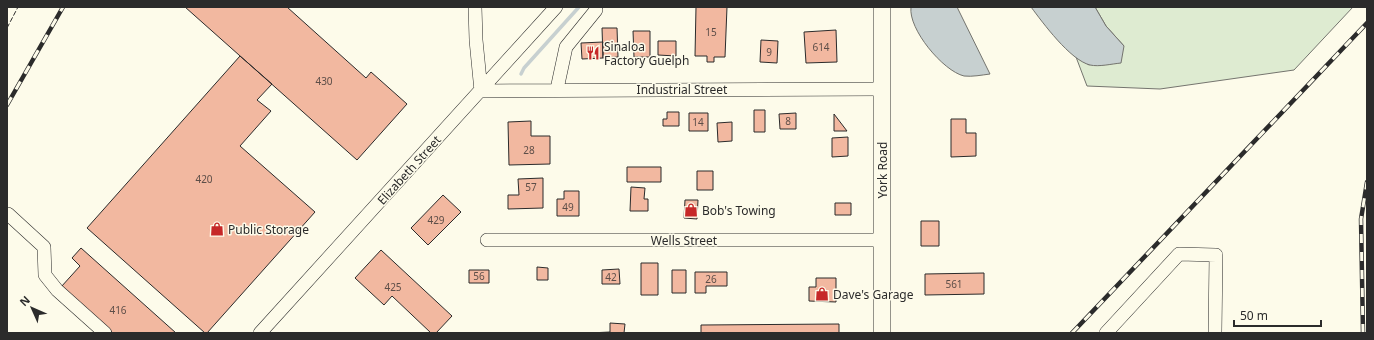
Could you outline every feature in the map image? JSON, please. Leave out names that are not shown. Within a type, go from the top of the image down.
[{"type":"main road","name":"York Road","points":[[882,7],[882,333]]},
{"type":"street","points":[[475,7],[476,40],[481,91]]},
{"type":"street","name":"Elizabeth Street","points":[[260,333],[556,7]]},
{"type":"street","points":[[557,90],[566,47],[596,10]]},
{"type":"street","name":"Industrial Street","points":[[481,91],[882,89]]},
{"type":"street","points":[[8,214],[44,247],[45,275],[57,290],[105,333]]},
{"type":"street","name":"Wells Street","points":[[487,240],[882,240]]},
{"type":"street","points":[[1106,333],[1179,254],[1216,255],[1215,333]]},
{"type":"green space","points":[[1095,7],[1353,7],[1294,70],[1160,89],[1087,86],[1076,57],[1089,65],[1124,46],[1106,26]]},
{"type":"shaded area","points":[[911,7],[957,7],[990,74],[964,76],[956,73],[946,66],[928,48],[921,37],[915,26]]},
{"type":"shaded area","points":[[1031,7],[1095,7],[1106,26],[1124,46],[1121,63],[1097,66],[1082,62],[1066,49]]},
{"type":"building","points":[[185,7],[287,7],[366,78],[371,72],[407,104],[357,160]]},
{"type":"building","points":[[696,7],[727,7],[725,57],[714,57],[714,62],[707,62],[707,56],[695,56]]},
{"type":"building","points":[[602,28],[617,28],[618,57],[603,58]]},
{"type":"building","points":[[836,30],[837,62],[806,63],[804,32]]},
{"type":"building","points":[[633,31],[650,31],[650,57],[634,57]]},
{"type":"building","points":[[761,40],[778,41],[777,63],[760,62]]},
{"type":"building","points":[[658,41],[676,41],[676,56],[658,55]]},
{"type":"building","points":[[603,42],[603,58],[582,59],[581,43]]},
{"type":"building","points":[[240,56],[272,84],[257,100],[271,111],[240,146],[315,212],[207,333],[205,333],[87,228]]},
{"type":"building","points":[[754,110],[765,110],[765,132],[754,132]]},
{"type":"building","points":[[667,112],[679,112],[679,126],[663,126],[663,119],[667,119]]},
{"type":"building","points":[[689,113],[708,113],[708,131],[689,131]]},
{"type":"building","points":[[796,113],[796,129],[780,129],[779,114]]},
{"type":"building","points":[[834,114],[847,131],[834,131]]},
{"type":"building","points":[[951,119],[966,119],[966,133],[976,133],[976,156],[951,157]]},
{"type":"building","points":[[531,121],[531,136],[550,136],[550,164],[509,165],[508,122]]},
{"type":"building","points":[[732,122],[732,141],[718,142],[717,123]]},
{"type":"building","points":[[848,137],[848,156],[832,157],[832,138]]},
{"type":"building","points":[[627,167],[661,167],[661,182],[627,182]]},
{"type":"building","points":[[697,171],[713,171],[713,190],[697,190]]},
{"type":"building","points":[[543,178],[543,208],[508,209],[508,195],[519,195],[518,179]]},
{"type":"building","points":[[631,187],[645,188],[644,199],[648,199],[648,211],[630,211]]},
{"type":"building","points":[[564,191],[579,191],[579,216],[557,216],[557,199],[564,199]]},
{"type":"building","points":[[443,195],[461,212],[428,245],[411,228]]},
{"type":"building","points":[[685,200],[698,200],[697,219],[684,218]]},
{"type":"building","points":[[835,203],[851,203],[851,215],[835,215]]},
{"type":"building","points":[[921,221],[939,221],[939,246],[921,246]]},
{"type":"building","points":[[81,248],[176,333],[113,333],[61,287],[80,266],[72,258]]},
{"type":"building","points":[[381,250],[452,316],[436,333],[431,333],[392,296],[384,305],[355,278]]},
{"type":"building","points":[[641,263],[658,263],[658,295],[641,295]]},
{"type":"building","points":[[537,267],[548,268],[548,280],[537,280]]},
{"type":"building","points":[[619,269],[620,284],[602,284],[602,270]]},
{"type":"building","points":[[469,270],[489,270],[489,283],[469,283]]},
{"type":"building","points":[[672,270],[686,270],[686,293],[672,293]]},
{"type":"building","points":[[695,272],[727,272],[727,286],[706,286],[706,293],[695,293]]},
{"type":"building","points":[[984,273],[984,294],[925,295],[925,274]]},
{"type":"building","name":"Dave's Garage","points":[[816,278],[836,278],[836,302],[809,301],[809,287],[816,287]]},
{"type":"building","points":[[610,323],[625,324],[624,333],[589,333],[610,332]]},
{"type":"building","points":[[839,324],[839,333],[701,333],[701,325]]},
{"type":"waterway","points":[[521,74],[524,68],[579,7]]},
{"type":"railway","points":[[7,105],[63,7]]},
{"type":"railway","points":[[1072,333],[1367,23]]},
{"type":"railway","points":[[1363,333],[1361,219],[1367,182]]},
{"type":"fence","points":[[7,28],[18,7]]},
{"type":"place","name":"Sinaloa Factory Guelph","points":[[593,53]]},
{"type":"place","name":"Bob's Towing","points":[[691,210]]},
{"type":"place","name":"Public Storage","points":[[217,229]]},
{"type":"place","name":"Dave's Garage","points":[[822,294]]}]
